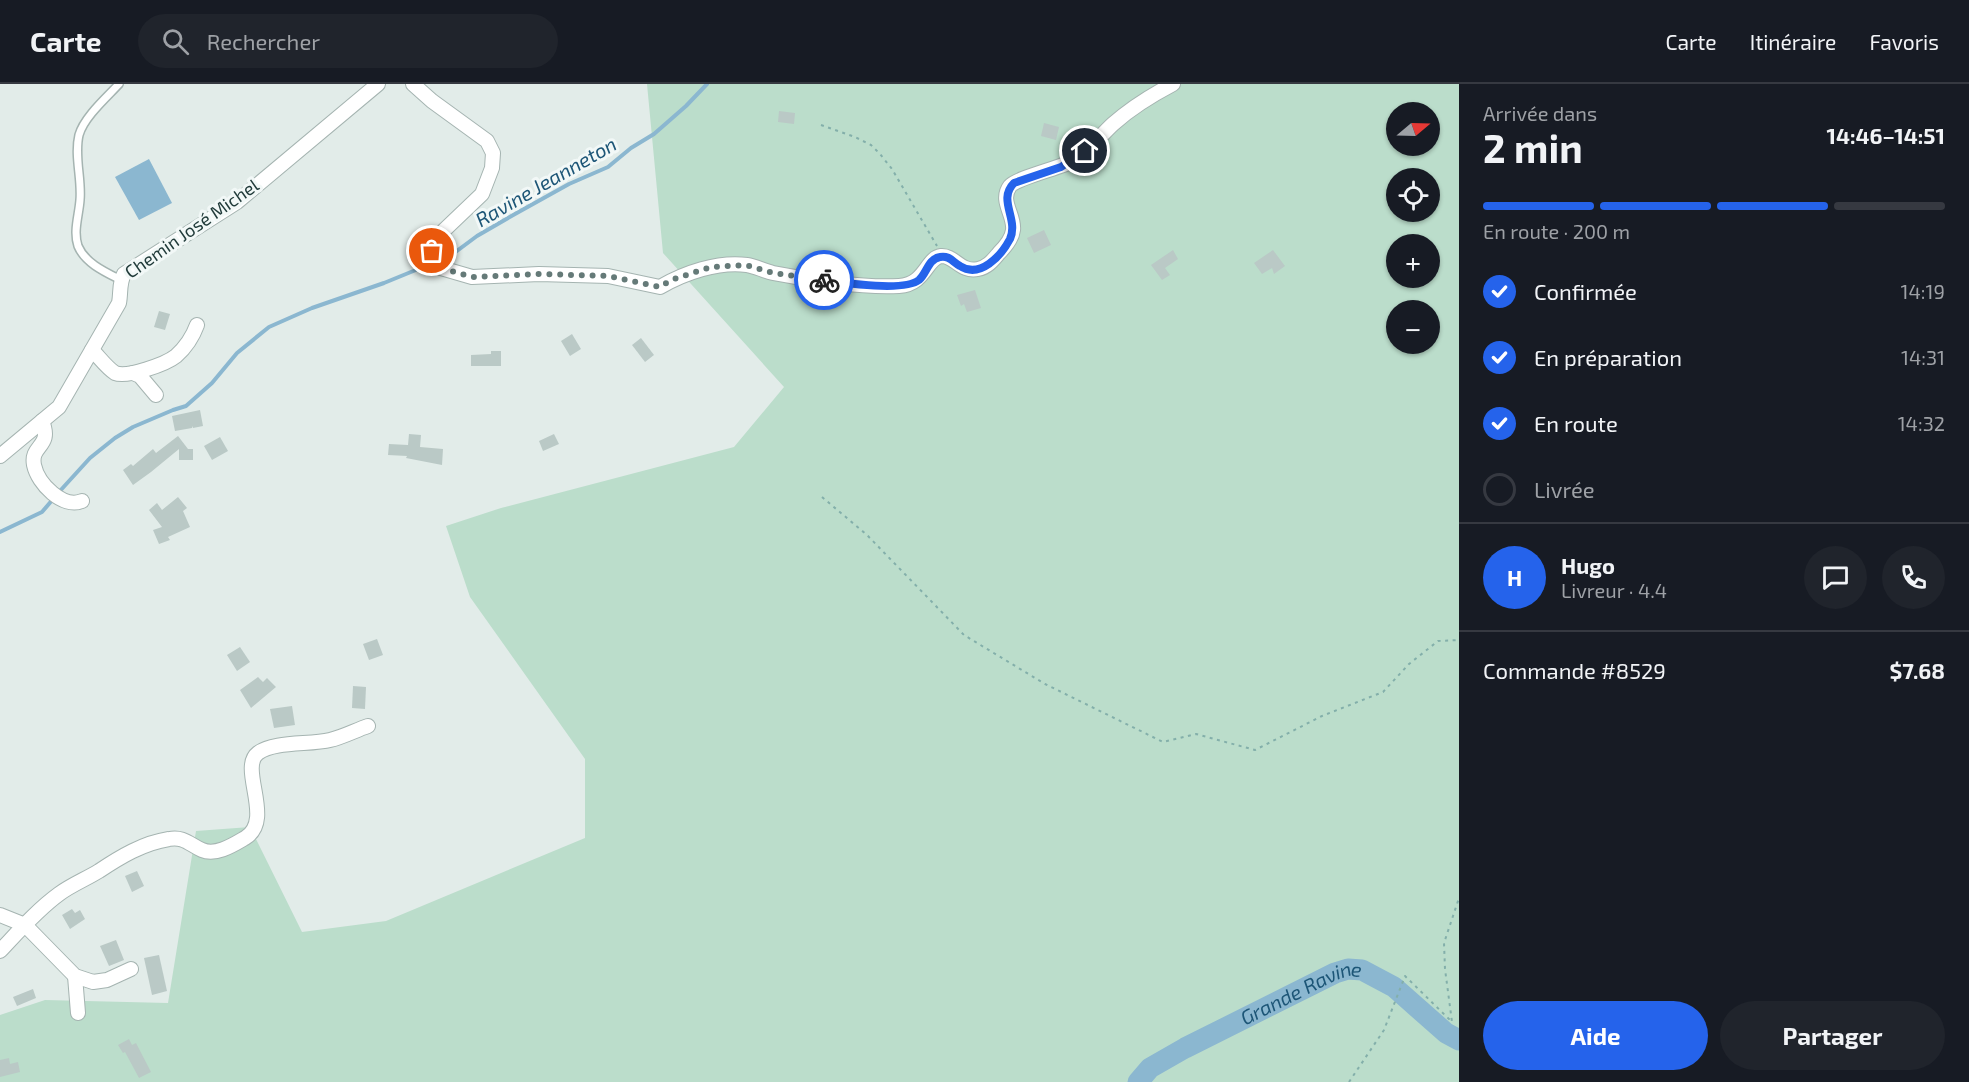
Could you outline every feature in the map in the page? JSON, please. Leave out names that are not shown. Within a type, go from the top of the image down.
[{"type":"street","name":"Chemin José Michel","points":[[0,456],[58,407],[119,303],[122,292],[120,280],[124,274],[237,202],[378,84]]},
{"type":"street","points":[[413,84],[432,101],[487,141],[493,153],[492,168],[482,194],[438,236],[432,251],[434,260],[441,268],[472,277],[539,274],[608,276],[660,287],[671,280],[711,267],[746,265],[773,273],[851,284],[901,286],[919,280],[935,259],[941,256],[948,257],[962,268],[977,270],[988,265],[1006,246],[1013,230],[1006,199],[1007,192],[1014,183],[1075,160],[1115,122],[1152,95],[1173,84]]},
{"type":"street","points":[[92,350],[113,372],[123,375],[133,373],[170,360],[179,353],[194,334],[197,325]]},
{"type":"street","points":[[133,373],[140,376],[156,394]]},
{"type":"street","points":[[42,421],[46,433],[45,441],[34,456],[34,465],[52,492],[65,502],[75,504],[82,501]]},
{"type":"street","points":[[0,951],[59,894],[132,851],[162,840],[176,838],[210,852],[222,849],[248,836],[257,818],[252,764],[256,754],[266,748],[330,740],[369,726]]},
{"type":"street","points":[[0,915],[25,925],[75,976],[93,982],[107,980],[131,969]]},
{"type":"street","points":[[75,976],[78,1013]]},
{"type":"lane","points":[[119,84],[93,112],[79,133],[80,198],[76,230],[78,246],[88,261],[120,280]]},
{"type":"path","points":[[821,125],[855,137],[871,145],[880,154],[892,169],[941,256]]},
{"type":"path","points":[[822,497],[867,535],[964,635],[1045,684],[1163,742],[1196,734],[1255,750],[1322,716],[1383,692],[1409,664],[1438,641],[1459,640]]},
{"type":"path","points":[[1349,1082],[1384,1030],[1405,976],[1452,1022],[1444,943],[1459,898]]},
{"type":"green space","points":[[647,84],[1459,84],[1459,1082],[0,1082],[0,1015],[45,1000],[168,1003],[196,831],[250,827],[302,932],[386,921],[585,838],[585,759],[470,597],[446,526],[501,508],[734,447],[784,387],[663,253]]},
{"type":"water","points":[[149,159],[172,203],[139,220],[115,177]]},
{"type":"building","points":[[779,111],[795,113],[794,124],[778,122]]},
{"type":"building","points":[[1044,123],[1059,127],[1056,140],[1041,136]]},
{"type":"building","points":[[1044,230],[1051,245],[1034,253],[1027,238]]},
{"type":"building","points":[[1173,250],[1178,259],[1165,268],[1170,275],[1162,280],[1151,265]]},
{"type":"building","points":[[1273,250],[1285,266],[1274,274],[1272,268],[1262,274],[1254,263]]},
{"type":"building","points":[[975,290],[981,308],[967,312],[964,304],[961,306],[957,295]]},
{"type":"building","points":[[159,311],[170,314],[165,330],[154,327]]},
{"type":"building","points":[[572,334],[581,349],[570,356],[561,341]]},
{"type":"building","points":[[641,338],[654,355],[645,362],[632,345]]},
{"type":"building","points":[[491,351],[501,351],[501,366],[471,366],[471,355],[491,354]]},
{"type":"building","points":[[200,410],[203,426],[193,428],[192,426],[192,428],[175,431],[172,416]]},
{"type":"building","points":[[409,434],[421,435],[420,447],[443,449],[442,465],[406,458],[407,456],[388,455],[389,444],[408,445]]},
{"type":"building","points":[[554,434],[559,444],[543,451],[539,441]]},
{"type":"building","points":[[178,436],[188,449],[193,449],[193,460],[179,460],[179,449],[133,485],[123,470],[131,464],[133,466],[153,449],[156,453]]},
{"type":"building","points":[[220,437],[228,451],[212,460],[204,446]]},
{"type":"building","points":[[178,497],[187,508],[183,511],[190,527],[168,537],[170,540],[159,544],[153,530],[162,527],[149,510],[157,503],[162,510]]},
{"type":"building","points":[[377,639],[383,655],[369,660],[363,644]]},
{"type":"building","points":[[240,647],[250,662],[237,671],[227,655]]},
{"type":"building","points":[[258,677],[263,682],[267,678],[276,687],[251,708],[240,690]]},
{"type":"building","points":[[353,686],[366,687],[365,709],[352,708]]},
{"type":"building","points":[[292,706],[295,725],[274,728],[270,709]]},
{"type":"building","points":[[137,871],[144,886],[132,892],[125,876]]},
{"type":"building","points":[[72,909],[75,913],[80,910],[85,919],[70,929],[62,915]]},
{"type":"building","points":[[116,940],[124,960],[109,966],[100,946]]},
{"type":"building","points":[[159,955],[167,991],[152,995],[144,958]]},
{"type":"building","points":[[33,989],[36,998],[17,1006],[13,997]]},
{"type":"building","points":[[129,1039],[132,1045],[136,1043],[151,1072],[139,1078],[125,1052],[123,1053],[118,1045]]},
{"type":"building","points":[[9,1058],[10,1064],[18,1062],[20,1072],[0,1077],[0,1060]]},
{"type":"waterway","name":"Ravine Jeanneton","points":[[59,492],[90,458],[115,438],[133,427],[186,406],[212,383],[237,353],[269,327],[312,308],[384,283],[450,256],[477,236],[515,214],[569,184],[608,167],[631,148],[654,134],[707,84]]},
{"type":"waterway","name":"Ravine Jeanneton","points":[[0,532],[42,512],[54,498]]},
{"type":"waterway","name":"Grande Ravine","points":[[1138,1082],[1150,1068],[1185,1048],[1335,973],[1348,969],[1362,970],[1394,987],[1446,1033],[1459,1040]]},
{"type":"way so far","points":[[432,251],[434,260],[441,268],[472,277],[539,274],[608,276],[660,287],[671,280],[711,267],[746,265],[773,273],[824,280]]},
{"type":"route","points":[[824,280],[851,284],[901,286],[919,280],[928,266],[941,256],[948,257],[962,268],[977,270],[988,265],[1006,246],[1013,230],[1006,199],[1010,187],[1014,183],[1061,167],[1075,160],[1085,151]]}]
